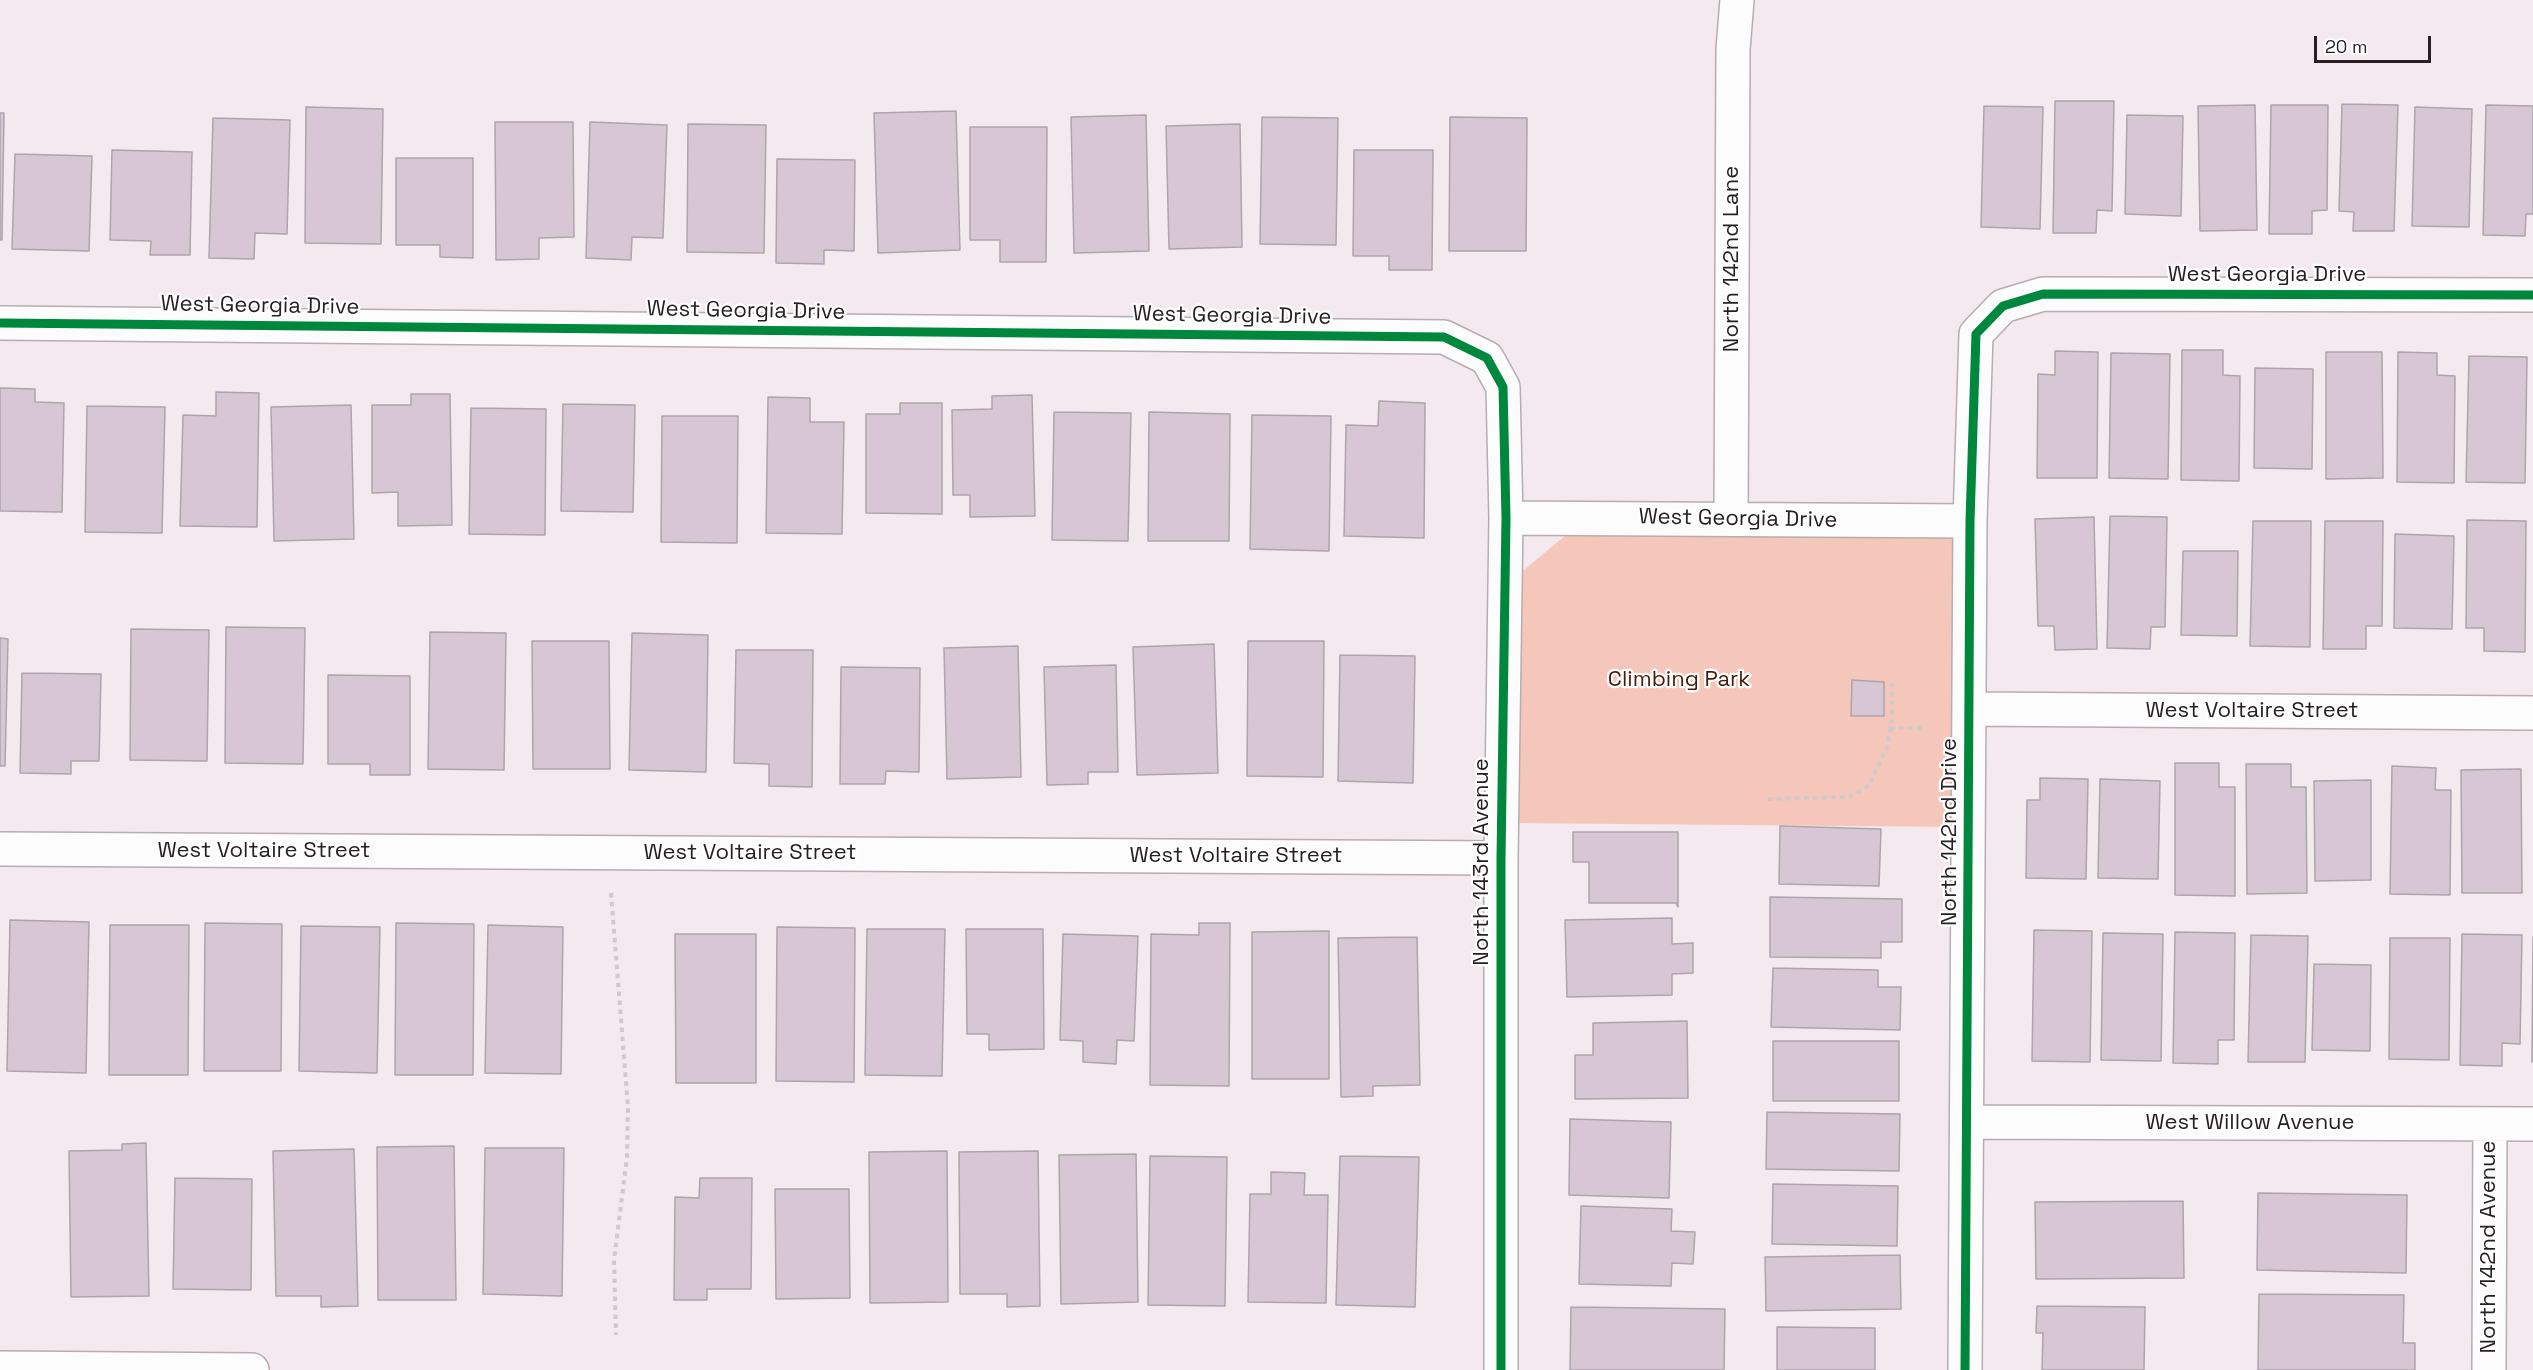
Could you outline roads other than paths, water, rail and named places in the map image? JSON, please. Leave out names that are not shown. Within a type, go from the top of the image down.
[{"type":"street","name":"North 142nd Lane","points":[[1731,519],[1733,49],[1737,0]]},
{"type":"street","name":"West Georgia Drive","points":[[2003,306],[2043,294],[2533,296]]},
{"type":"street","name":"North 142nd Drive","points":[[1965,1370],[1971,709],[1970,521],[1976,334],[2003,306]]},
{"type":"street","name":"West Georgia Drive","points":[[0,323],[1444,338],[1487,358]]},
{"type":"street","name":"North 143rd Avenue","points":[[1487,358],[1503,387],[1506,518],[1501,858],[1501,1370]]},
{"type":"street","name":"West Georgia Drive","points":[[1506,518],[1970,521]]},
{"type":"street","name":"West Voltaire Street","points":[[1971,709],[2533,713]]},
{"type":"street","name":"West Voltaire Street","points":[[0,849],[1501,858]]},
{"type":"street","name":"West Willow Avenue","points":[[1967,1122],[2533,1124]]},
{"type":"street","name":"North 142nd Avenue","points":[[2488,1370],[2490,1124]]},
{"type":"street","points":[[0,1368],[252,1370]]},
{"type":"park label","name":"Climbing Park","points":[[1679,680]]}]
